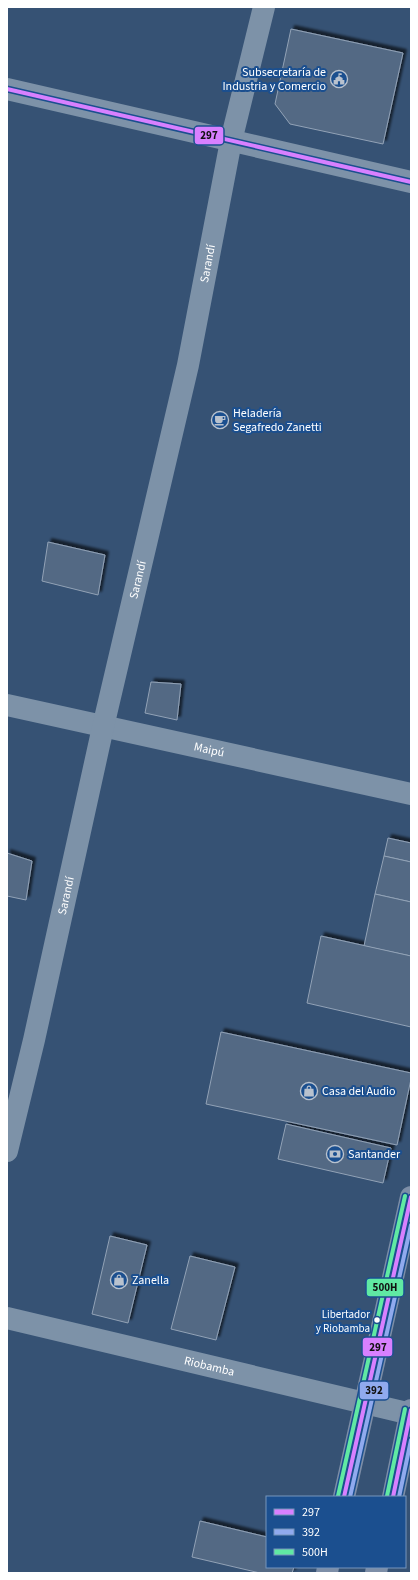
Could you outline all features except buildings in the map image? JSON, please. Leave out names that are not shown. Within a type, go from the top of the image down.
[{"type":"main road","points":[[344,1496],[411,1197]]},
{"type":"main road","points":[[393,1496],[411,1413]]},
{"type":"street","name":"Sarandí","points":[[7,1151],[34,1040],[103,727],[188,365],[231,141],[264,7]]},
{"type":"street","points":[[7,89],[411,182]]},
{"type":"street","name":"Maipú","points":[[7,705],[411,794]]},
{"type":"street","name":"Riobamba","points":[[7,1318],[366,1404],[411,1413]]},
{"type":"transit line","name":"297","points":[[7,89],[411,182]]},
{"type":"transit line","name":"500H","points":[[338,1496],[405,1196]]},
{"type":"transit line","name":"297","points":[[344,1496],[411,1197]]},
{"type":"transit line","name":"392","points":[[350,1496],[411,1225]]},
{"type":"transit line","name":"500H","points":[[387,1496],[405,1409]]},
{"type":"transit line","name":"297","points":[[393,1496],[411,1410]]},
{"type":"transit line","name":"392","points":[[399,1496],[411,1440]]},
{"type":"place","name":"Subsecretaría de Industria y Comercio","points":[[339,79]]},
{"type":"place","name":"Heladería Segafredo Zanetti","points":[[220,420]]},
{"type":"place","name":"Casa del Audio","points":[[309,1091]]},
{"type":"place","name":"Santander","points":[[335,1154]]},
{"type":"place","name":"Zanella","points":[[119,1280]]},
{"type":"place","name":"Libertador y Riobamba","points":[[377,1320]]}]
